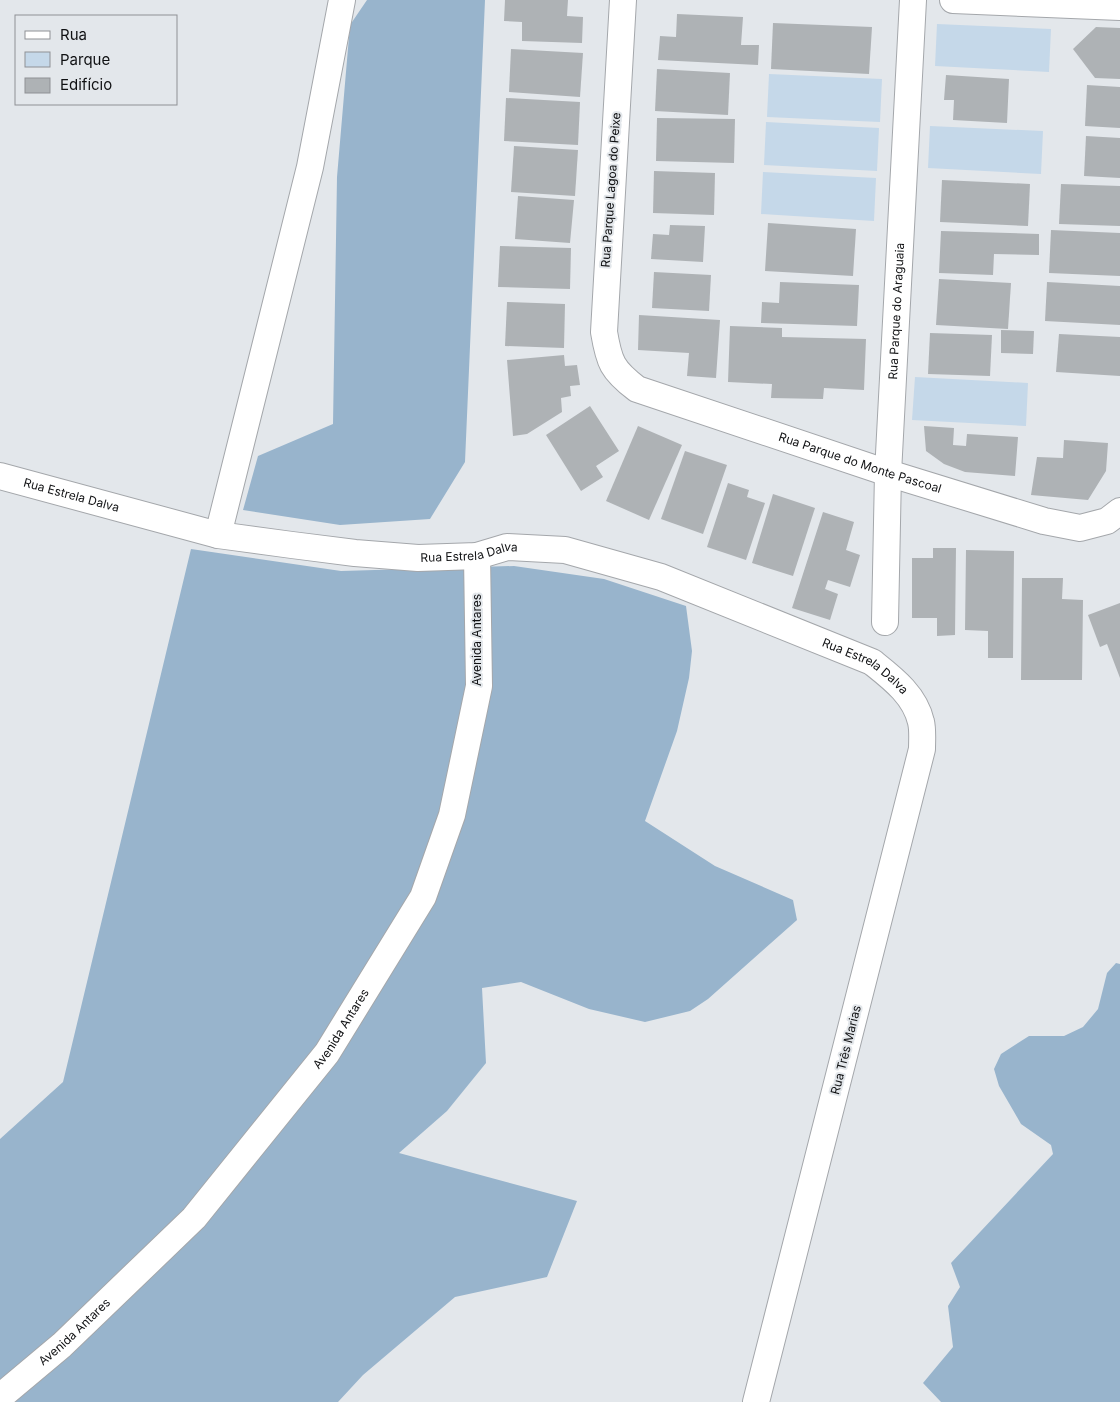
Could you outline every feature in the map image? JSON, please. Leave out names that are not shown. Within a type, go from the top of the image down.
[{"type":"street","points":[[218,535],[310,167],[342,0]]},
{"type":"street","name":"Rua Parque Lagoa do Peixe","points":[[620,376],[608,356],[604,332],[623,0]]},
{"type":"street","name":"Rua Parque do Araguaia","points":[[884,622],[888,473],[913,0]]},
{"type":"street","points":[[953,0],[1120,7]]},
{"type":"street","name":"Rua Parque do Monte Pascoal","points":[[620,376],[637,389],[888,473],[1044,521],[1080,528],[1113,516]]},
{"type":"street","name":"Rua Estrela Dalva","points":[[0,476],[218,535],[355,553],[409,557],[477,556],[507,547],[565,550],[661,577],[872,662],[892,678],[911,698]]},
{"type":"street","name":"Avenida Antares","points":[[0,1397],[62,1345],[194,1218],[328,1053],[423,898],[452,815],[479,686],[477,556]]},
{"type":"street","name":"Rua Três Marias","points":[[756,1402],[922,749],[921,722],[911,698]]},
{"type":"green space","points":[[937,24],[1051,29],[1049,72],[935,66]]},
{"type":"green space","points":[[769,74],[882,79],[880,122],[767,117]]},
{"type":"green space","points":[[766,122],[879,128],[877,171],[764,165]]},
{"type":"green space","points":[[930,126],[1043,131],[1041,174],[928,168]]},
{"type":"green space","points":[[763,172],[876,178],[874,221],[761,214]]},
{"type":"green space","points":[[915,377],[1028,383],[1026,426],[912,420]]},
{"type":"shaded area","points":[[367,0],[485,0],[465,462],[430,519],[340,525],[243,510],[258,456],[333,424],[337,177],[350,25]]},
{"type":"shaded area","points":[[191,549],[341,571],[514,566],[604,579],[686,606],[692,651],[689,678],[677,731],[645,821],[715,866],[793,900],[797,920],[708,999],[690,1011],[645,1022],[589,1009],[521,982],[482,988],[486,1063],[447,1111],[399,1153],[577,1201],[547,1277],[455,1297],[363,1375],[338,1402],[0,1402],[0,1139],[63,1082]]},
{"type":"shaded area","points":[[1116,963],[1120,964],[1120,1402],[941,1402],[923,1383],[953,1347],[948,1306],[960,1287],[951,1263],[1053,1154],[1051,1145],[1021,1124],[999,1086],[994,1069],[1001,1054],[1029,1036],[1064,1036],[1083,1027],[1098,1009],[1107,973]]},
{"type":"building","points":[[505,0],[568,0],[567,16],[583,17],[582,43],[522,41],[522,22],[504,21]]},
{"type":"building","points":[[677,14],[743,17],[741,45],[759,45],[758,65],[658,60],[660,36],[676,37]]},
{"type":"building","points":[[773,23],[872,27],[869,74],[771,69]]},
{"type":"building","points":[[1096,27],[1120,28],[1120,79],[1095,78],[1073,49]]},
{"type":"building","points":[[511,49],[583,53],[580,97],[509,92]]},
{"type":"building","points":[[657,69],[730,73],[728,115],[655,111]]},
{"type":"building","points":[[946,75],[1009,79],[1007,123],[953,120],[954,100],[944,100]]},
{"type":"building","points":[[1087,85],[1120,87],[1120,128],[1085,126]]},
{"type":"building","points":[[506,98],[580,102],[578,145],[504,141]]},
{"type":"building","points":[[657,118],[735,119],[734,163],[656,161]]},
{"type":"building","points":[[1086,136],[1120,138],[1120,178],[1084,176]]},
{"type":"building","points":[[514,146],[578,150],[575,196],[511,192]]},
{"type":"building","points":[[654,171],[715,173],[714,215],[653,213]]},
{"type":"building","points":[[942,180],[1030,184],[1028,226],[940,222]]},
{"type":"building","points":[[1061,184],[1120,186],[1120,226],[1059,224]]},
{"type":"building","points":[[518,196],[574,200],[570,243],[515,239]]},
{"type":"building","points":[[768,223],[856,229],[853,276],[765,271]]},
{"type":"building","points":[[670,225],[705,226],[703,262],[651,259],[653,234],[669,235]]},
{"type":"building","points":[[1051,230],[1120,233],[1120,276],[1049,273]]},
{"type":"building","points":[[941,231],[1039,234],[1039,255],[994,254],[993,275],[939,273]]},
{"type":"building","points":[[500,246],[571,248],[570,289],[498,287]]},
{"type":"building","points":[[654,272],[711,275],[709,311],[652,308]]},
{"type":"building","points":[[939,279],[1011,283],[1008,329],[936,325]]},
{"type":"building","points":[[780,282],[859,285],[857,326],[761,323],[762,302],[779,303]]},
{"type":"building","points":[[1047,282],[1120,286],[1120,325],[1045,321]]},
{"type":"building","points":[[507,302],[565,304],[564,348],[505,346]]},
{"type":"building","points":[[639,315],[720,320],[716,378],[687,376],[689,353],[638,350]]},
{"type":"building","points":[[730,326],[782,328],[782,337],[866,339],[864,390],[824,388],[823,399],[771,398],[772,384],[728,382]]},
{"type":"building","points":[[1001,330],[1034,331],[1033,354],[1001,353]]},
{"type":"building","points":[[930,333],[992,335],[990,376],[928,374]]},
{"type":"building","points":[[1059,334],[1120,337],[1120,376],[1056,372]]},
{"type":"building","points":[[564,355],[565,366],[577,365],[580,385],[570,386],[571,396],[561,398],[562,412],[527,434],[513,436],[507,360]]},
{"type":"building","points":[[590,406],[619,451],[596,466],[603,477],[581,491],[546,435]]},
{"type":"building","points":[[638,426],[682,445],[649,520],[606,501]]},
{"type":"building","points":[[924,426],[954,428],[953,445],[966,446],[967,434],[1018,437],[1015,476],[965,472],[944,464],[926,451]]},
{"type":"building","points":[[1064,440],[1108,443],[1106,471],[1088,500],[1031,495],[1037,457],[1063,458]]},
{"type":"building","points":[[685,451],[727,465],[703,534],[661,519]]},
{"type":"building","points":[[728,483],[749,490],[747,497],[765,503],[746,560],[707,547]]},
{"type":"building","points":[[773,494],[815,508],[793,576],[752,563]]},
{"type":"building","points":[[823,512],[854,522],[846,550],[860,555],[850,587],[828,580],[825,589],[838,594],[830,620],[792,608]]},
{"type":"building","points":[[933,548],[956,548],[955,635],[937,636],[937,618],[912,618],[912,558],[933,558]]},
{"type":"building","points":[[966,550],[1014,551],[1013,658],[988,658],[988,631],[965,630]]},
{"type":"building","points":[[1022,578],[1063,578],[1062,599],[1083,600],[1082,680],[1021,680]]},
{"type":"building","points":[[1120,603],[1120,678],[1107,644],[1100,647],[1088,615]]}]
